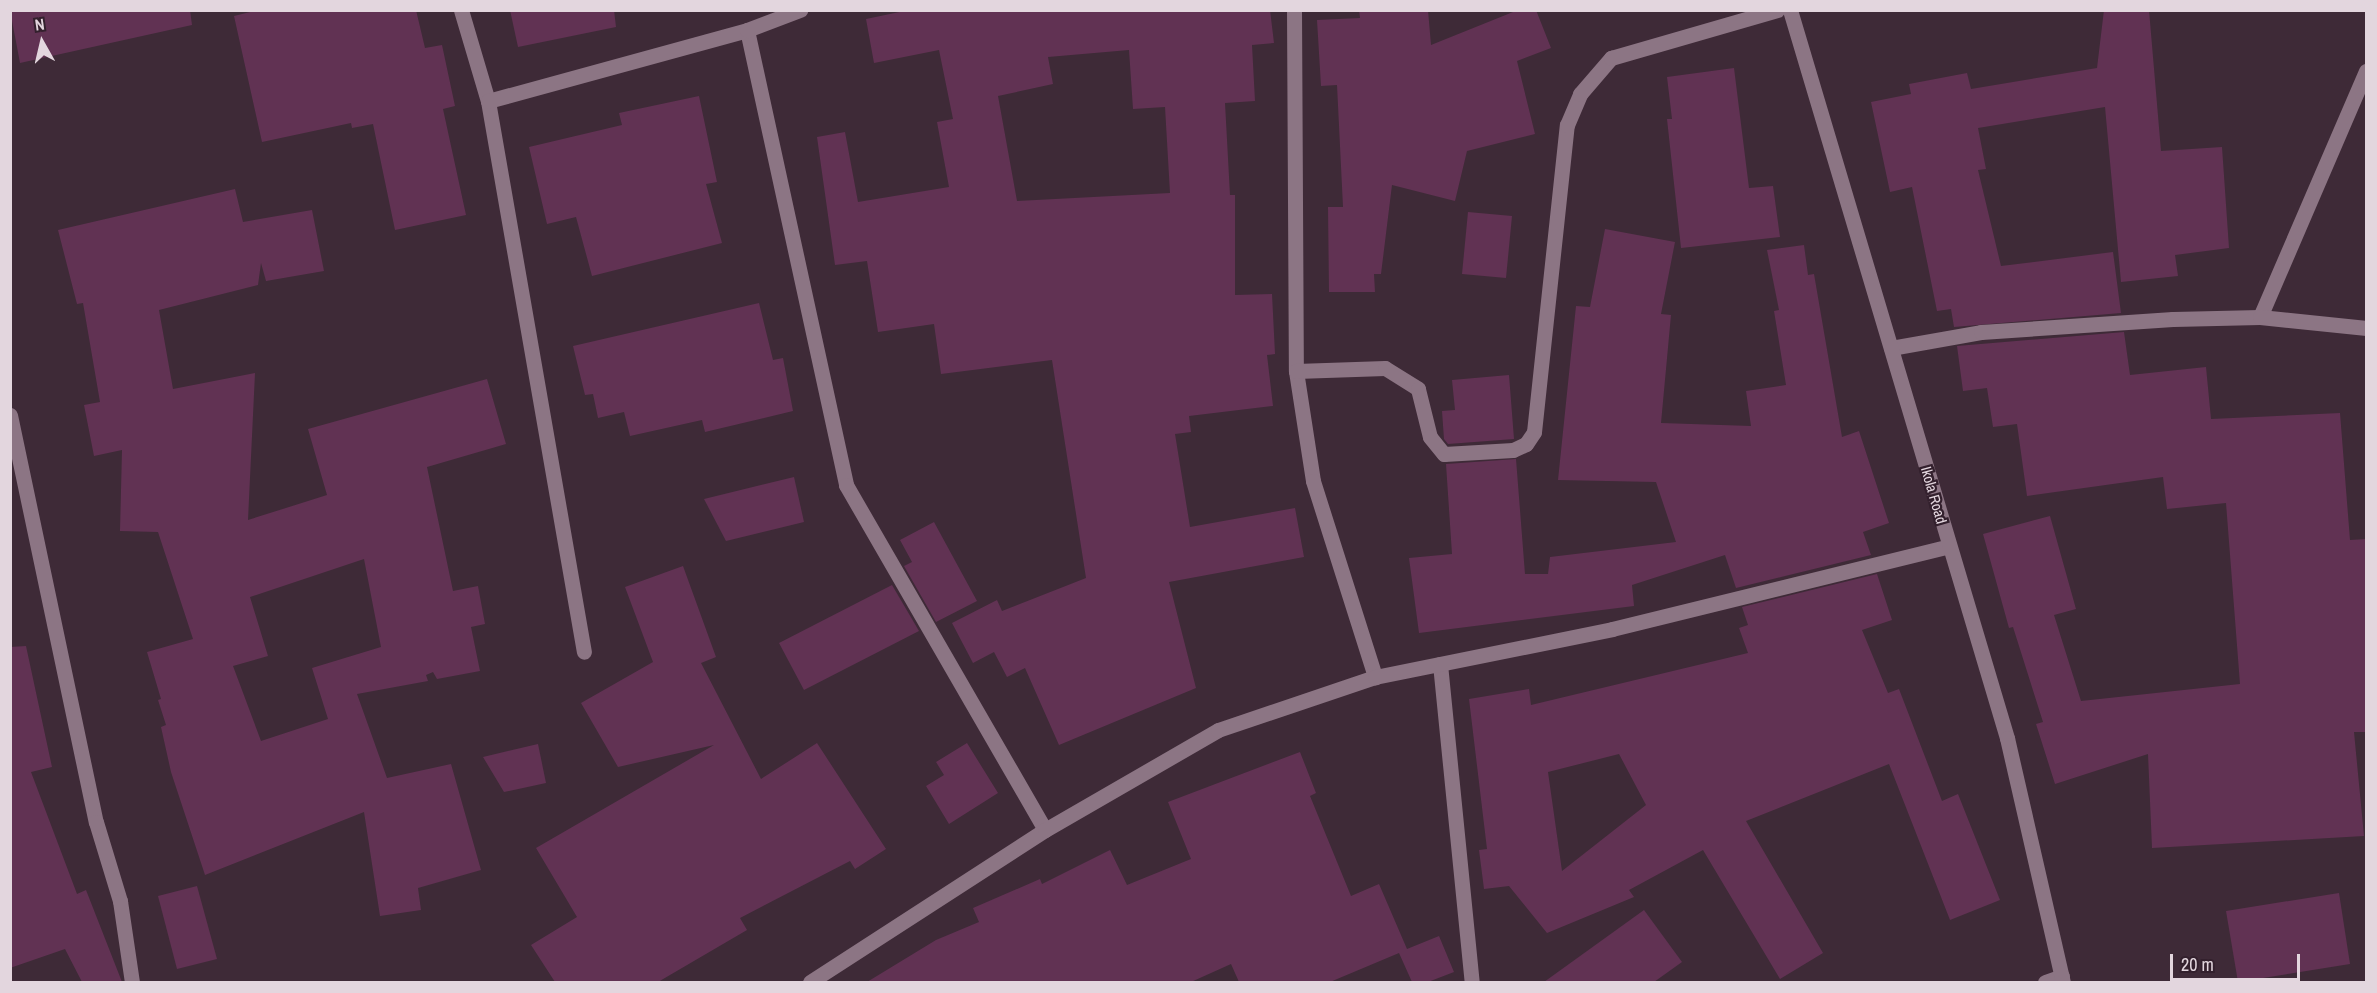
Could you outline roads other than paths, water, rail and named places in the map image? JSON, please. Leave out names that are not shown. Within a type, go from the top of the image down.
[{"type":"street","points":[[461,10],[488,101],[584,652]]},
{"type":"street","points":[[488,101],[747,30],[800,10]]},
{"type":"street","points":[[1294,10],[1296,371],[1313,481],[1375,677]]},
{"type":"street","points":[[1296,371],[1385,368],[1418,390],[1430,437],[1444,454],[1513,450],[1526,444],[1534,432],[1568,125],[1580,94],[1611,58],[1777,10]]},
{"type":"street","name":"Ikola Road","points":[[1790,10],[2007,738],[2062,980]]},
{"type":"street","points":[[747,30],[846,485],[1045,830]]},
{"type":"street","points":[[2260,317],[2367,71]]},
{"type":"street","points":[[1892,348],[1981,332],[2260,317],[2367,327]]},
{"type":"street","points":[[10,416],[96,822],[120,901],[132,982]]},
{"type":"street","points":[[810,982],[1045,830],[1218,730],[1375,677],[1612,629],[1949,546]]},
{"type":"street","points":[[1440,664],[1472,982]]},
{"type":"street","points":[[2045,982],[2062,980]]}]
